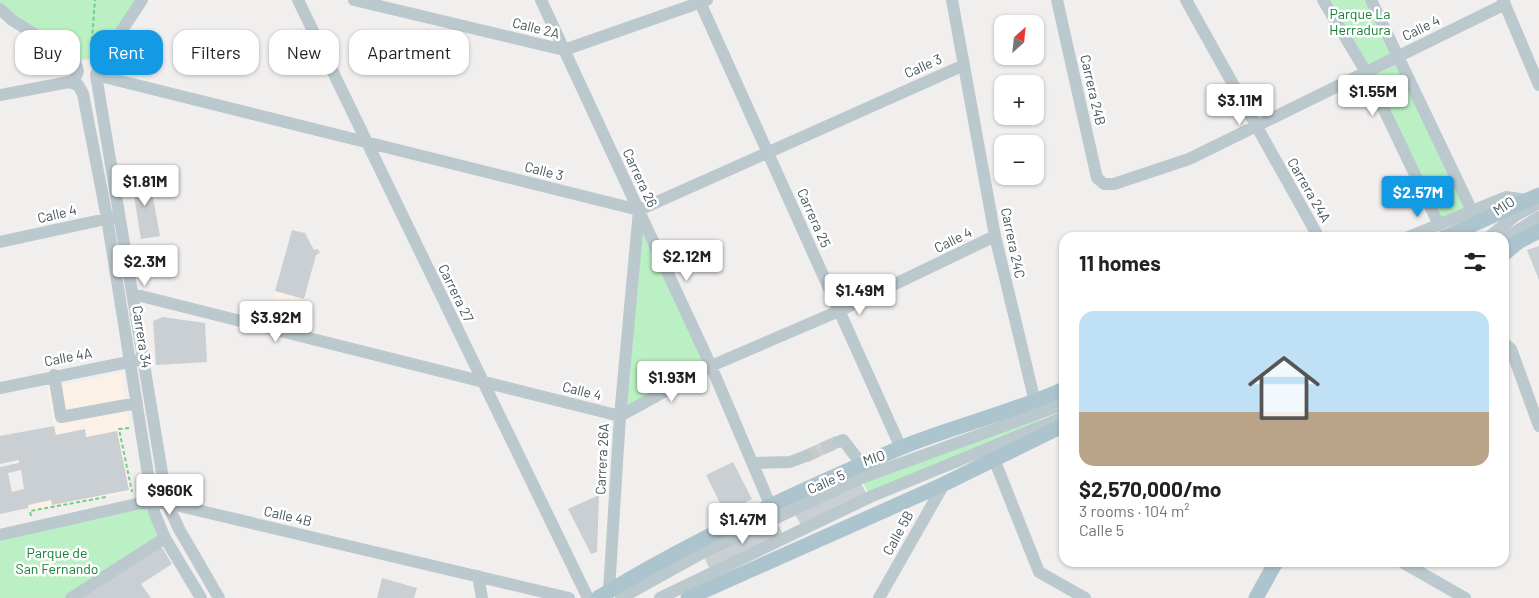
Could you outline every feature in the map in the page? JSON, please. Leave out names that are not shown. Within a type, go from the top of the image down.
[{"type":"main road","points":[[1465,232],[1490,216],[1535,199]]},
{"type":"main road","points":[[1509,250],[1518,242],[1539,231]]},
{"type":"main road","name":"Calle 5","points":[[610,596],[632,576],[771,507],[901,448],[1035,402],[1059,391]]},
{"type":"main road","points":[[688,598],[944,484],[1059,428]]},
{"type":"main road","points":[[1256,598],[1273,567]]},
{"type":"street","points":[[122,30],[142,0]]},
{"type":"street","name":"Carrera 27","points":[[298,0],[588,598]]},
{"type":"street","name":"Calle 2A","points":[[354,0],[564,50],[702,1]]},
{"type":"street","name":"Carrera 26","points":[[541,0],[712,366],[771,507]]},
{"type":"street","name":"Carrera 24C","points":[[952,0],[995,236],[1035,402]]},
{"type":"street","name":"Carrera 24B","points":[[1057,0],[1097,178],[1104,184]]},
{"type":"street","name":"Carrera 24A","points":[[1186,0],[1315,232]]},
{"type":"street","points":[[1323,0],[1366,72],[1441,231],[1472,211],[1506,197],[1535,199]]},
{"type":"street","points":[[1371,0],[1472,211]]},
{"type":"street","name":"Carrera 25","points":[[702,1],[901,448]]},
{"type":"street","points":[[1504,2],[1539,85]]},
{"type":"street","name":"Calle 4","points":[[1104,184],[1114,184],[1189,159],[1255,125],[1398,57],[1504,2]]},
{"type":"street","points":[[0,9],[12,20],[28,30]]},
{"type":"street","points":[[80,58],[90,60]]},
{"type":"street","name":"Calle 3","points":[[96,75],[638,210],[964,64]]},
{"type":"street","points":[[0,96],[69,82],[75,79],[76,75]]},
{"type":"street","name":"Carrera 34","points":[[96,75],[114,217],[137,360],[167,503],[179,529],[219,598]]},
{"type":"street","name":"Carrera 34","points":[[69,82],[75,83],[82,89],[133,294],[137,360],[137,403],[152,502],[165,538],[201,598]]},
{"type":"street","name":"MIO","points":[[1496,232],[1535,199]]},
{"type":"street","name":"Carrera 26A","points":[[610,596],[620,416],[638,210]]},
{"type":"street","name":"Calle 4","points":[[0,242],[114,217]]},
{"type":"street","name":"MIO","points":[[1509,236],[1539,217]]},
{"type":"street","name":"Calle 4","points":[[133,294],[620,416],[712,366],[840,311],[995,236]]},
{"type":"street","points":[[1509,351],[1538,418]]},
{"type":"street","name":"Calle 4A","points":[[0,388],[54,375],[137,360]]},
{"type":"street","points":[[54,375],[61,417],[137,403]]},
{"type":"street","name":"MIO","points":[[610,596],[861,478],[1059,406]]},
{"type":"street","points":[[660,598],[870,497],[1059,419]]},
{"type":"street","points":[[838,442],[843,440],[863,466]]},
{"type":"street","points":[[753,463],[790,462],[806,456]]},
{"type":"street","points":[[994,459],[1039,572],[1085,598]]},
{"type":"street","name":"Calle 5B","points":[[879,598],[944,484]]},
{"type":"street","name":"Calle 4B","points":[[0,535],[152,502],[167,503],[569,598]]},
{"type":"street","points":[[70,598],[165,538]]},
{"type":"street","points":[[1411,567],[1465,598]]},
{"type":"street","points":[[478,576],[482,598]]},
{"type":"path","points":[[93,30],[96,0]]},
{"type":"path","points":[[119,429],[132,492]]},
{"type":"path","points":[[30,511],[114,496]]},
{"type":"shaded area","points":[[292,230],[305,233],[313,250],[318,249],[320,253],[316,255],[294,334],[266,326]]},
{"type":"shaded area","points":[[121,373],[129,428],[119,429],[132,492],[30,511],[19,460],[59,452],[47,388]]},
{"type":"green space","points":[[0,0],[142,0],[120,30],[90,30],[90,59],[80,60],[80,30],[33,30],[0,9]]},
{"type":"green space","name":"Parque La Herradura","points":[[1323,0],[1371,0],[1472,211],[1439,225]]},
{"type":"green space","points":[[639,210],[711,366],[620,416]]},
{"type":"green space","points":[[1038,415],[1041,427],[870,497],[861,478]]},
{"type":"green space","name":"Parque de San Fernando","points":[[152,502],[165,538],[71,598],[0,598],[0,535]]},
{"type":"building","points":[[149,175],[160,236],[141,239],[131,178]]},
{"type":"building","points":[[292,230],[305,233],[314,250],[318,249],[320,253],[316,255],[304,299],[275,291]]},
{"type":"building","points":[[1539,246],[1539,280],[1527,250]]},
{"type":"building","points":[[163,317],[205,323],[207,362],[156,365],[153,321]]},
{"type":"building","points":[[54,426],[56,435],[85,429],[86,437],[117,431],[129,490],[52,505],[51,500],[28,505],[28,508],[0,514],[0,467],[19,463],[19,460],[0,464],[0,436]],"holes":[[[21,470],[24,489],[12,492],[8,473]]]},
{"type":"building","points":[[835,436],[840,447],[808,462],[803,451]]},
{"type":"building","points":[[733,462],[752,499],[725,513],[706,475]]},
{"type":"building","points":[[861,483],[867,495],[801,525],[795,514]]},
{"type":"building","points":[[599,495],[597,552],[591,554],[568,509]]},
{"type":"building","points":[[777,523],[783,534],[709,568],[704,557]]},
{"type":"building","points":[[160,544],[172,564],[141,584],[151,598],[76,598]]},
{"type":"building","points":[[382,578],[417,588],[414,598],[377,598]]},
{"type":"tunnel","points":[[806,456],[838,442]]}]
